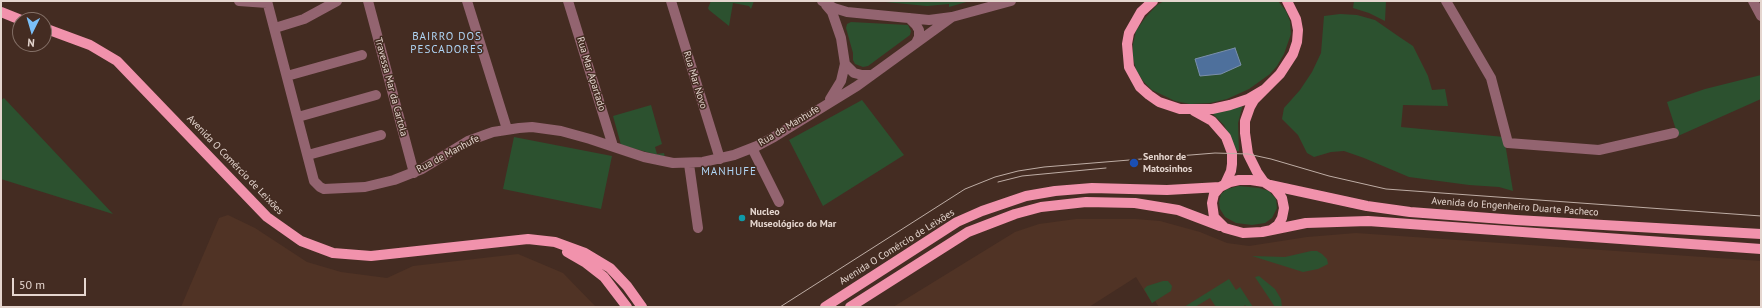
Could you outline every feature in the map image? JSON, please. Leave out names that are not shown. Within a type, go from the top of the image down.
[{"type":"main road","points":[[1145,1],[1129,32],[1127,44],[1129,67],[1134,78],[1149,95],[1159,102],[1169,106],[1190,110],[1204,115],[1212,121],[1226,137],[1232,159],[1231,171],[1222,186],[1214,194],[1212,210],[1214,217],[1225,228]]},
{"type":"main road","points":[[1140,12],[1153,1]]},
{"type":"main road","points":[[1271,230],[1278,225],[1282,218],[1284,208],[1282,198],[1267,183],[1250,160],[1245,133],[1245,120],[1250,107],[1258,95],[1288,64],[1297,42],[1298,30],[1296,19],[1286,1]]},
{"type":"main road","name":"Avenida O Comércio de Leixões","points":[[52,31],[90,45],[117,61],[267,217],[301,241],[333,253],[371,256],[528,239],[547,240],[563,244],[603,263],[616,273],[642,307]]},
{"type":"main road","points":[[1190,110],[1212,109],[1230,105],[1265,89]]},
{"type":"main road","points":[[1222,186],[1239,180],[1267,183]]},
{"type":"main road","name":"Avenida do Engenheiro Duarte Pacheco","points":[[1267,183],[1367,206],[1410,212],[1761,234]]},
{"type":"main road","name":"Avenida O Comércio de Leixões","points":[[825,307],[957,222],[982,211],[1026,196],[1055,191],[1092,188],[1167,190],[1222,186]]},
{"type":"main road","points":[[850,307],[968,232],[1009,216],[1041,208],[1086,202],[1135,203],[1178,210],[1195,215],[1234,231],[1253,233],[1306,223],[1368,221],[1761,249]]},
{"type":"main road","name":"Avenida O Comércio de Leixões","points":[[504,242],[548,246],[566,252],[580,259],[598,271],[609,282],[626,307]]},
{"type":"street","points":[[239,1],[267,2]]},
{"type":"street","points":[[275,28],[304,19],[337,1]]},
{"type":"street","name":"Travessa Mar da Cartola","points":[[368,1],[414,172]]},
{"type":"street","points":[[467,1],[507,129]]},
{"type":"street","name":"Rua Mar Apartado","points":[[568,1],[613,146]]},
{"type":"street","name":"Rua Mar Novo","points":[[671,1],[720,159]]},
{"type":"street","points":[[824,2],[834,8],[844,11],[936,20],[1011,1]]},
{"type":"street","points":[[1446,1],[1491,78],[1508,143],[1599,150],[1674,133]]},
{"type":"street","points":[[1753,1],[1761,16]]},
{"type":"street","name":"Rua de Manhufe","points":[[267,2],[314,181],[320,187],[324,188],[380,184],[414,172],[468,141],[507,129],[532,127],[561,130],[658,161],[690,164],[720,159],[752,148],[774,137],[872,75],[952,17]]},
{"type":"street","points":[[824,2],[832,12],[838,27],[843,50],[844,64],[843,73],[838,87],[832,97],[824,105]]},
{"type":"street","points":[[909,18],[919,30],[919,37],[916,43]]},
{"type":"street","points":[[286,76],[362,55]]},
{"type":"street","points":[[844,64],[854,73],[862,76],[872,75]]},
{"type":"street","points":[[298,117],[376,96]]},
{"type":"street","points":[[308,155],[381,135]]},
{"type":"street","points":[[752,148],[779,202]]},
{"type":"street","points":[[690,164],[698,228]]},
{"type":"shaded area","points":[[228,215],[255,228],[307,262],[341,272],[387,278],[413,266],[518,254],[563,273],[596,307],[181,307],[219,218]]},
{"type":"shaded area","points":[[1076,219],[1136,219],[1160,221],[1200,232],[1227,243],[1249,246],[1307,237],[1356,233],[1761,261],[1761,307],[1247,307],[1245,305],[1243,307],[1159,307],[1155,301],[1152,303],[1136,277],[1089,307],[893,307],[1015,232],[1039,224]]},
{"type":"green space","points":[[711,1],[754,1],[751,9],[749,6],[733,3],[729,26],[709,10],[708,8]]},
{"type":"green space","points":[[875,1],[970,1],[949,7],[949,4],[927,6]]},
{"type":"green space","points":[[1164,1],[1278,1],[1286,11],[1290,21],[1291,34],[1284,54],[1277,66],[1270,74],[1249,89],[1227,99],[1210,103],[1190,104],[1175,101],[1152,90],[1143,81],[1136,70],[1133,58],[1133,44],[1136,31],[1157,5]]},
{"type":"green space","points":[[1354,1],[1386,1],[1385,21],[1369,13],[1353,8]]},
{"type":"green space","points":[[1340,14],[1357,15],[1375,20],[1413,46],[1428,76],[1432,90],[1445,89],[1448,106],[1403,105],[1401,127],[1504,137],[1513,191],[1499,187],[1469,185],[1409,177],[1344,151],[1331,152],[1314,157],[1307,153],[1298,135],[1282,119],[1284,108],[1300,90],[1312,72],[1321,53],[1324,16]]},
{"type":"green space","points":[[851,22],[908,25],[911,31],[910,35],[868,66],[863,67],[855,64],[853,60],[853,53],[846,28],[847,24]]},
{"type":"green space","points":[[1761,75],[1761,99],[1678,136],[1667,102],[1705,89]]},
{"type":"green space","points":[[4,98],[113,214],[1,179],[1,100]]},
{"type":"green space","points":[[862,100],[904,155],[823,206],[789,140]]},
{"type":"green space","points":[[1243,104],[1238,123],[1239,151],[1237,151],[1224,125],[1212,113]]},
{"type":"green space","points":[[651,105],[662,144],[655,147],[657,154],[664,153],[665,157],[621,145],[613,116]]},
{"type":"green space","points":[[514,137],[612,156],[601,209],[503,189]]},
{"type":"green space","points":[[1239,186],[1259,188],[1269,191],[1276,199],[1277,208],[1272,218],[1265,223],[1252,225],[1236,223],[1225,217],[1220,209],[1219,202],[1221,194],[1227,189]]},
{"type":"green space","points":[[1317,251],[1322,254],[1327,259],[1328,264],[1318,269],[1303,272],[1252,256],[1285,257]]},
{"type":"green space","points":[[1259,276],[1275,289],[1281,299],[1282,307],[1275,307],[1255,277]]},
{"type":"green space","points":[[1229,279],[1236,290],[1240,287],[1253,307],[1247,307],[1245,305],[1243,307],[1216,307],[1210,298],[1195,307],[1184,307]]},
{"type":"green space","points":[[1168,281],[1172,286],[1171,291],[1152,303],[1144,289],[1147,286]]},
{"type":"water","points":[[1235,48],[1241,65],[1221,74],[1200,76],[1195,59]]},
{"type":"tram line","points":[[780,307],[965,189],[995,177],[1018,171],[1044,167],[1215,153],[1248,154],[1271,159],[1329,176],[1386,189],[1761,216]]},
{"type":"tram line","points":[[998,182],[1022,176],[1106,168]]},
{"type":"place","name":"Senhor de Matosinhos","points":[[1134,163]]},
{"type":"place","name":"Nucleo Museológico do Mar","points":[[742,218]]},
{"type":"district","name":"BAIRRO DOS PESCADORES","points":[[447,43]]},
{"type":"district","name":"MANHUFE","points":[[729,172]]}]
